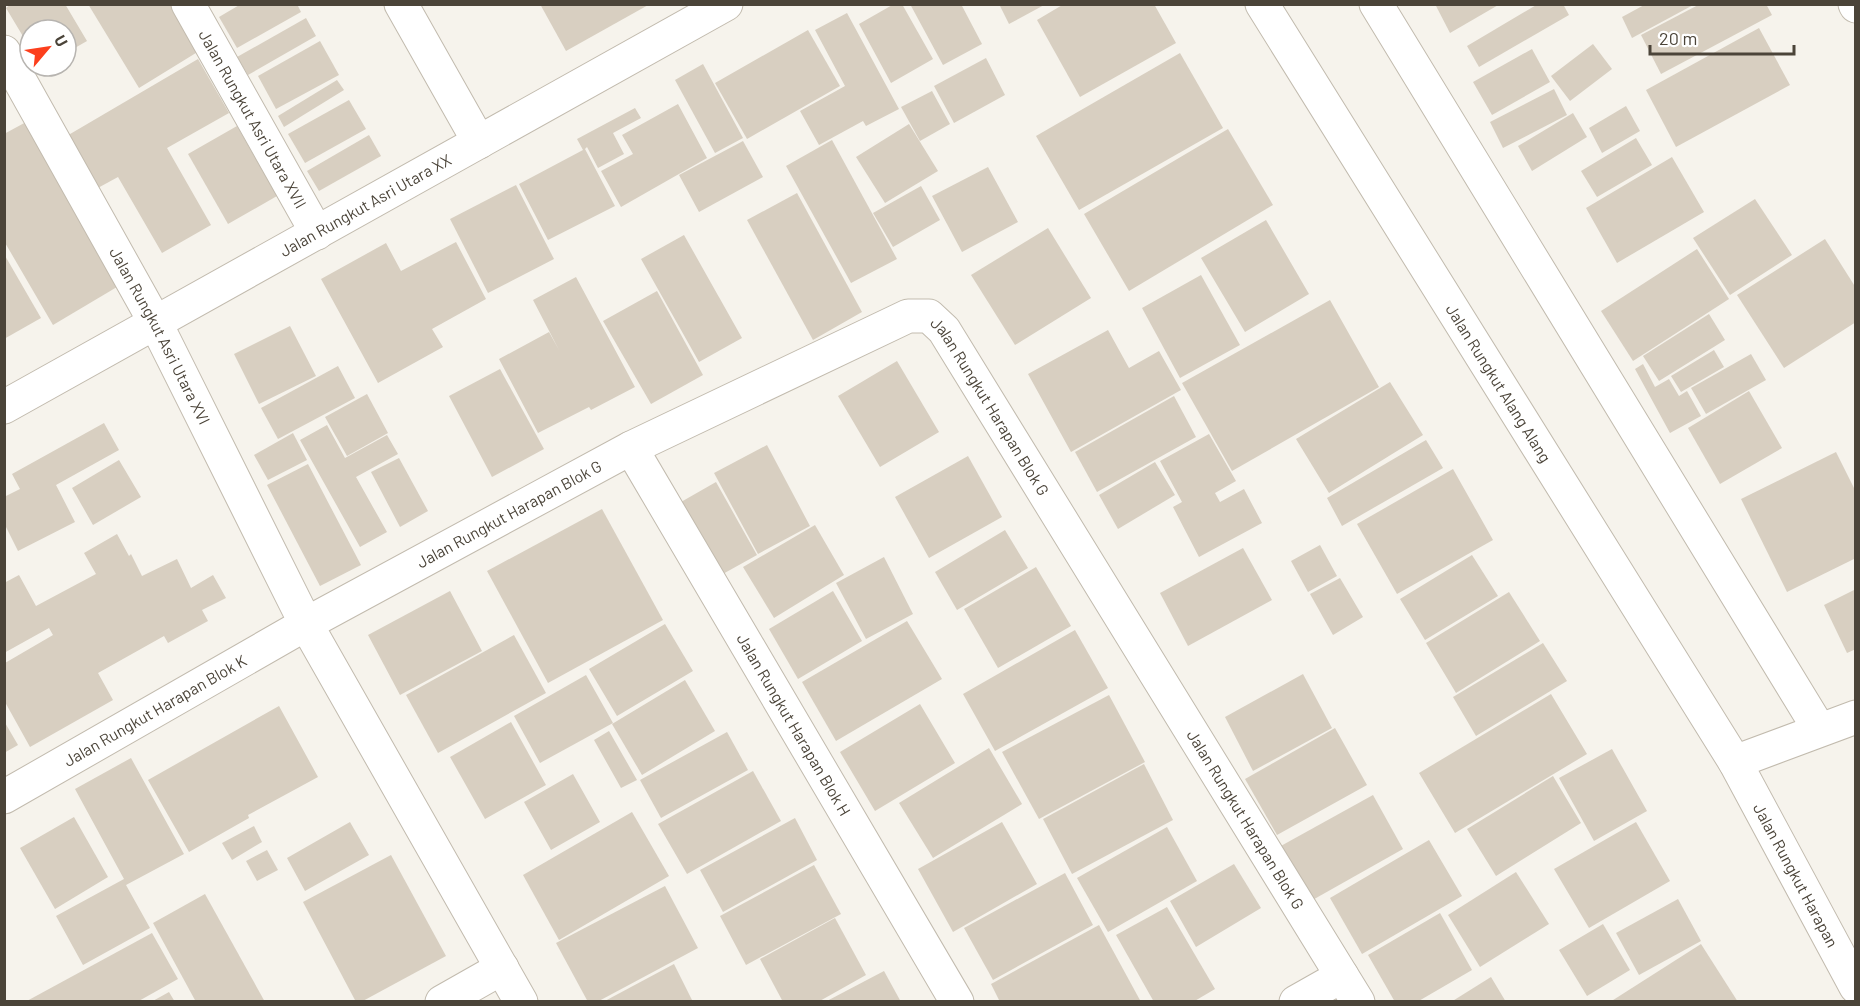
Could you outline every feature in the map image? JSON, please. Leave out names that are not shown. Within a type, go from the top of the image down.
[{"type":"street","name":"Jalan Rungkut Asri Utara XVII","points":[[188,4],[317,233]]},
{"type":"street","points":[[401,4],[479,142]]},
{"type":"street","name":"Jalan Rungkut Alang Alang","points":[[1262,4],[1735,762]]},
{"type":"street","points":[[1376,4],[1819,729]]},
{"type":"street","name":"Jalan Rungkut Asri Utara XX","points":[[4,407],[725,5]]},
{"type":"street","name":"Jalan Rungkut Asri Utara XVI","points":[[4,52],[155,322],[306,624]]},
{"type":"street","name":"Jalan Rungkut Harapan Blok G","points":[[306,624],[631,448],[908,315],[929,316],[944,330],[1350,989]]},
{"type":"street","name":"Jalan Rungkut Harapan Blok H","points":[[631,448],[957,1002]]},
{"type":"street","points":[[306,624],[521,1002]]},
{"type":"street","name":"Jalan Rungkut Harapan Blok K","points":[[4,797],[306,624]]},
{"type":"street","points":[[1735,762],[1856,717]]},
{"type":"street","name":"Jalan Rungkut Harapan","points":[[1735,762],[1856,987]]},
{"type":"street","points":[[442,1002],[502,968]]},
{"type":"street","points":[[1296,1002],[1350,989]]},
{"type":"building","points":[[11,4],[65,4],[73,18],[18,18],[18,28],[6,8]]},
{"type":"building","points":[[88,4],[177,4],[204,48],[139,88]]},
{"type":"building","points":[[241,4],[297,4],[301,12],[237,48],[219,17]]},
{"type":"building","points":[[540,4],[650,4],[566,51]]},
{"type":"building","points":[[894,4],[902,4],[933,59],[891,83],[859,24]]},
{"type":"building","points":[[910,4],[961,4],[982,44],[943,65]]},
{"type":"building","points":[[999,4],[1046,4],[1009,24]]},
{"type":"building","points":[[1064,4],[1154,4],[1176,43],[1080,97],[1037,20]]},
{"type":"building","points":[[1435,4],[1500,4],[1450,33]]},
{"type":"building","points":[[1538,4],[1563,4],[1569,15],[1479,67],[1467,46]]},
{"type":"building","points":[[1646,4],[1695,4],[1632,38],[1622,17]]},
{"type":"building","points":[[1700,4],[1766,4],[1772,15],[1661,74],[1641,35]]},
{"type":"building","points":[[847,13],[899,109],[866,126],[863,121],[819,145],[800,111],[845,86],[815,30]]},
{"type":"building","points":[[306,18],[316,36],[248,75],[237,57]]},
{"type":"building","points":[[78,26],[87,41],[78,46]]},
{"type":"building","points":[[1759,28],[1790,85],[1676,147],[1646,90]]},
{"type":"building","points":[[808,30],[840,86],[747,139],[715,83]]},
{"type":"building","points":[[320,41],[339,75],[276,109],[258,76]]},
{"type":"building","points":[[1593,44],[1612,69],[1570,101],[1551,76]]},
{"type":"building","points":[[1532,49],[1550,82],[1492,115],[1473,82]]},
{"type":"building","points":[[1180,53],[1223,128],[1079,210],[1036,136]]},
{"type":"building","points":[[986,58],[1005,95],[954,123],[934,86]]},
{"type":"building","points":[[198,59],[229,113],[167,148],[211,225],[162,253],[118,177],[96,189],[65,137]]},
{"type":"building","points":[[703,64],[743,138],[715,153],[675,80]]},
{"type":"building","points":[[337,80],[344,90],[284,127],[278,116]]},
{"type":"building","points":[[1554,89],[1567,115],[1503,148],[1490,122]]},
{"type":"building","points":[[932,91],[950,124],[920,141],[901,107]]},
{"type":"building","points":[[349,100],[366,129],[305,163],[288,134]]},
{"type":"building","points":[[678,104],[707,158],[621,207],[601,171],[633,154],[622,135]]},
{"type":"building","points":[[1626,106],[1640,131],[1602,153],[1589,128]]},
{"type":"building","points":[[635,108],[641,118],[613,133],[624,154],[598,168],[587,147],[585,149],[615,206],[548,240],[519,184],[583,150],[577,139]]},
{"type":"building","points":[[1573,113],[1587,137],[1532,171],[1518,146]]},
{"type":"building","points":[[28,121],[122,284],[53,325],[4,241],[4,134]]},
{"type":"building","points":[[909,124],[938,171],[885,203],[856,157]]},
{"type":"building","points":[[237,126],[277,196],[228,224],[188,154]]},
{"type":"building","points":[[1228,129],[1273,205],[1129,291],[1084,214]]},
{"type":"building","points":[[369,135],[381,156],[319,191],[307,171]]},
{"type":"building","points":[[1636,138],[1652,165],[1597,197],[1581,171]]},
{"type":"building","points":[[832,140],[897,259],[851,283],[786,166]]},
{"type":"building","points":[[743,141],[763,177],[699,212],[679,175]]},
{"type":"building","points":[[1672,157],[1704,212],[1617,263],[1586,208]]},
{"type":"building","points":[[988,167],[1018,222],[962,252],[932,196]]},
{"type":"building","points":[[516,185],[554,259],[488,293],[450,219]]},
{"type":"building","points":[[921,186],[940,220],[893,247],[873,213]]},
{"type":"building","points":[[797,193],[862,312],[813,340],[747,220]]},
{"type":"building","points":[[1755,199],[1792,255],[1730,295],[1693,238]]},
{"type":"building","points":[[1266,220],[1309,294],[1245,332],[1201,258]]},
{"type":"building","points":[[1048,228],[1091,298],[1015,345],[971,275]]},
{"type":"building","points":[[684,235],[742,338],[699,362],[641,259]]},
{"type":"building","points":[[1825,239],[1856,288],[1856,322],[1784,368],[1737,295]]},
{"type":"building","points":[[456,242],[486,299],[432,329],[443,347],[378,383],[321,279],[386,243],[401,271]]},
{"type":"building","points":[[1697,249],[1729,299],[1633,361],[1601,311]]},
{"type":"building","points":[[4,254],[41,318],[4,339]]},
{"type":"building","points":[[1201,275],[1240,345],[1180,378],[1142,308]]},
{"type":"building","points":[[576,277],[635,387],[591,410],[589,407],[538,433],[499,359],[549,332],[559,350],[533,300]]},
{"type":"building","points":[[657,291],[703,375],[651,404],[603,321]]},
{"type":"building","points":[[1330,300],[1379,387],[1232,471],[1182,383]]},
{"type":"building","points":[[1709,314],[1725,340],[1659,381],[1643,356]]},
{"type":"building","points":[[290,326],[316,376],[259,404],[234,354]]},
{"type":"building","points":[[1108,330],[1129,368],[1159,351],[1181,390],[1071,452],[1028,374]]},
{"type":"building","points":[[1714,350],[1724,367],[1681,392],[1671,376]]},
{"type":"building","points":[[1751,354],[1766,380],[1706,414],[1691,388]]},
{"type":"building","points":[[897,361],[939,432],[880,467],[838,396]]},
{"type":"building","points":[[1643,364],[1655,387],[1669,379],[1679,396],[1687,391],[1701,416],[1670,433],[1635,369]]},
{"type":"building","points":[[338,366],[355,398],[278,439],[261,408]]},
{"type":"building","points":[[500,369],[544,449],[492,477],[449,396]]},
{"type":"building","points":[[1390,382],[1423,435],[1329,493],[1296,439]]},
{"type":"building","points":[[1749,391],[1782,448],[1720,484],[1688,428]]},
{"type":"building","points":[[367,394],[388,433],[347,456],[325,417]]},
{"type":"building","points":[[1174,396],[1196,437],[1097,492],[1075,452]]},
{"type":"building","points":[[104,423],[119,450],[56,485],[75,522],[18,551],[4,523],[4,497],[20,489],[12,474]]},
{"type":"building","points":[[327,425],[345,458],[387,435],[398,454],[356,477],[387,532],[360,547],[300,440]]},
{"type":"building","points":[[293,433],[307,460],[268,480],[254,455]]},
{"type":"building","points":[[1209,434],[1236,481],[1215,493],[1220,502],[1244,489],[1262,523],[1199,557],[1173,507],[1182,502],[1160,461]]},
{"type":"building","points":[[1426,440],[1443,468],[1342,526],[1327,498]]},
{"type":"building","points":[[767,445],[810,526],[758,554],[714,473]]},
{"type":"building","points":[[1836,452],[1856,492],[1856,558],[1787,592],[1741,499]]},
{"type":"building","points":[[968,456],[1002,517],[929,558],[895,497]]},
{"type":"building","points":[[399,458],[428,511],[400,527],[371,472]]},
{"type":"building","points":[[119,460],[141,497],[93,525],[72,488]]},
{"type":"building","points":[[1155,462],[1175,495],[1118,529],[1099,495]]},
{"type":"building","points":[[308,464],[361,565],[320,586],[267,485]]},
{"type":"building","points":[[1453,469],[1493,540],[1397,594],[1357,524]]},
{"type":"building","points":[[716,482],[757,555],[721,575],[681,502]]},
{"type":"building","points":[[602,509],[663,620],[548,683],[487,571]]},
{"type":"building","points":[[815,525],[844,575],[774,618],[743,567]]},
{"type":"building","points":[[1005,530],[1028,568],[957,610],[935,572]]},
{"type":"building","points":[[117,534],[129,556],[131,554],[142,576],[177,559],[191,588],[213,575],[226,598],[202,610],[208,621],[168,643],[164,636],[98,673],[113,700],[30,747],[5,702],[5,663],[53,635],[49,628],[4,653],[4,583],[19,575],[36,606],[96,574],[84,553]]},
{"type":"building","points":[[1320,545],[1337,576],[1308,592],[1291,561]]},
{"type":"building","points":[[1243,548],[1272,600],[1188,646],[1160,593]]},
{"type":"building","points":[[1472,555],[1498,596],[1425,640],[1400,599]]},
{"type":"building","points":[[884,557],[913,614],[866,639],[836,583]]},
{"type":"building","points":[[1036,567],[1071,626],[998,668],[964,609]]},
{"type":"building","points":[[1340,578],[1363,617],[1333,635],[1310,594]]},
{"type":"building","points":[[1856,589],[1856,649],[1847,653],[1824,605]]},
{"type":"building","points":[[450,591],[482,651],[400,695],[368,635]]},
{"type":"building","points":[[833,591],[862,641],[798,679],[769,629]]},
{"type":"building","points":[[1509,592],[1540,641],[1456,693],[1426,643]]},
{"type":"building","points":[[907,621],[942,679],[836,741],[802,682]]},
{"type":"building","points":[[665,624],[693,671],[617,716],[589,669]]},
{"type":"building","points":[[1075,630],[1108,688],[995,751],[963,694]]},
{"type":"building","points":[[514,635],[546,693],[438,753],[406,695]]},
{"type":"building","points":[[1543,643],[1567,681],[1476,736],[1453,697]]},
{"type":"building","points":[[1303,674],[1332,728],[1253,771],[1225,717]]},
{"type":"building","points":[[586,675],[613,723],[540,763],[514,716]]},
{"type":"building","points":[[685,680],[715,731],[642,775],[612,724]]},
{"type":"building","points":[[1551,694],[1587,754],[1455,833],[1419,773]]},
{"type":"building","points":[[1109,695],[1145,762],[1039,819],[1002,752]]},
{"type":"building","points":[[920,704],[955,763],[875,811],[840,752]]},
{"type":"building","points":[[279,706],[318,777],[248,815],[249,818],[189,852],[148,780]]},
{"type":"building","points":[[4,721],[18,745],[4,753]]},
{"type":"building","points":[[511,722],[546,785],[485,819],[450,757]]},
{"type":"building","points":[[1335,728],[1367,785],[1277,835],[1245,779]]},
{"type":"building","points":[[609,731],[637,780],[621,788],[594,740]]},
{"type":"building","points":[[727,732],[748,770],[661,818],[640,780]]},
{"type":"building","points":[[989,748],[1022,804],[933,858],[899,803]]},
{"type":"building","points":[[1612,749],[1647,811],[1594,841],[1559,778]]},
{"type":"building","points":[[131,758],[184,854],[126,885],[150,928],[83,965],[56,916],[124,879],[75,789]]},
{"type":"building","points":[[1144,764],[1173,820],[1072,874],[1043,819]]},
{"type":"building","points":[[753,771],[781,821],[687,874],[658,824]]},
{"type":"building","points":[[573,774],[600,822],[551,850],[524,802]]},
{"type":"building","points":[[1553,776],[1581,823],[1496,876],[1467,829]]},
{"type":"building","points":[[1373,795],[1403,849],[1309,902],[1279,847]]},
{"type":"building","points":[[632,812],[669,876],[559,940],[523,875]]},
{"type":"building","points":[[74,817],[108,877],[55,909],[20,848]]},
{"type":"building","points":[[795,818],[817,860],[723,912],[700,870]]},
{"type":"building","points":[[350,822],[369,855],[305,891],[287,858]]},
{"type":"building","points":[[1002,822],[1037,884],[953,932],[918,869]]},
{"type":"building","points":[[1636,822],[1670,881],[1589,928],[1554,869]]},
{"type":"building","points":[[254,826],[262,842],[232,860],[222,843]]},
{"type":"building","points":[[1167,827],[1197,881],[1108,932],[1077,878]]},
{"type":"building","points":[[1429,840],[1462,896],[1362,954],[1330,898]]},
{"type":"building","points":[[267,850],[278,870],[257,881],[246,861]]},
{"type":"building","points":[[391,855],[446,956],[361,1002],[356,1002],[303,902]]},
{"type":"building","points":[[1234,864],[1261,908],[1196,947],[1170,901]]},
{"type":"building","points":[[814,865],[841,914],[746,965],[720,916]]},
{"type":"building","points":[[1516,872],[1549,924],[1480,967],[1448,915]]},
{"type":"building","points":[[1065,873],[1093,925],[993,980],[964,928]]},
{"type":"building","points":[[665,886],[698,948],[597,1002],[588,1002],[556,943]]},
{"type":"building","points":[[205,894],[265,1002],[196,1002],[153,923]]},
{"type":"building","points":[[1678,899],[1701,941],[1639,975],[1616,933]]},
{"type":"building","points":[[1167,907],[1215,989],[1193,1002],[1154,1002],[1116,935]]},
{"type":"building","points":[[1440,913],[1472,970],[1417,1002],[1395,1002],[1368,955]]},
{"type":"building","points":[[835,918],[866,975],[818,1002],[783,1002],[760,959]]},
{"type":"building","points":[[1603,924],[1630,970],[1587,996],[1559,950]]},
{"type":"building","points":[[1099,925],[1141,1002],[1000,1002],[991,984]]},
{"type":"building","points":[[152,933],[178,979],[137,1002],[25,1002]]},
{"type":"building","points":[[1701,944],[1738,1002],[1610,1002]]},
{"type":"building","points":[[674,964],[693,1002],[603,1002]]},
{"type":"building","points":[[884,971],[901,1002],[825,1002]]},
{"type":"building","points":[[1491,977],[1506,1002],[1451,1002]]},
{"type":"building","points":[[169,992],[175,1002],[151,1002]]}]
